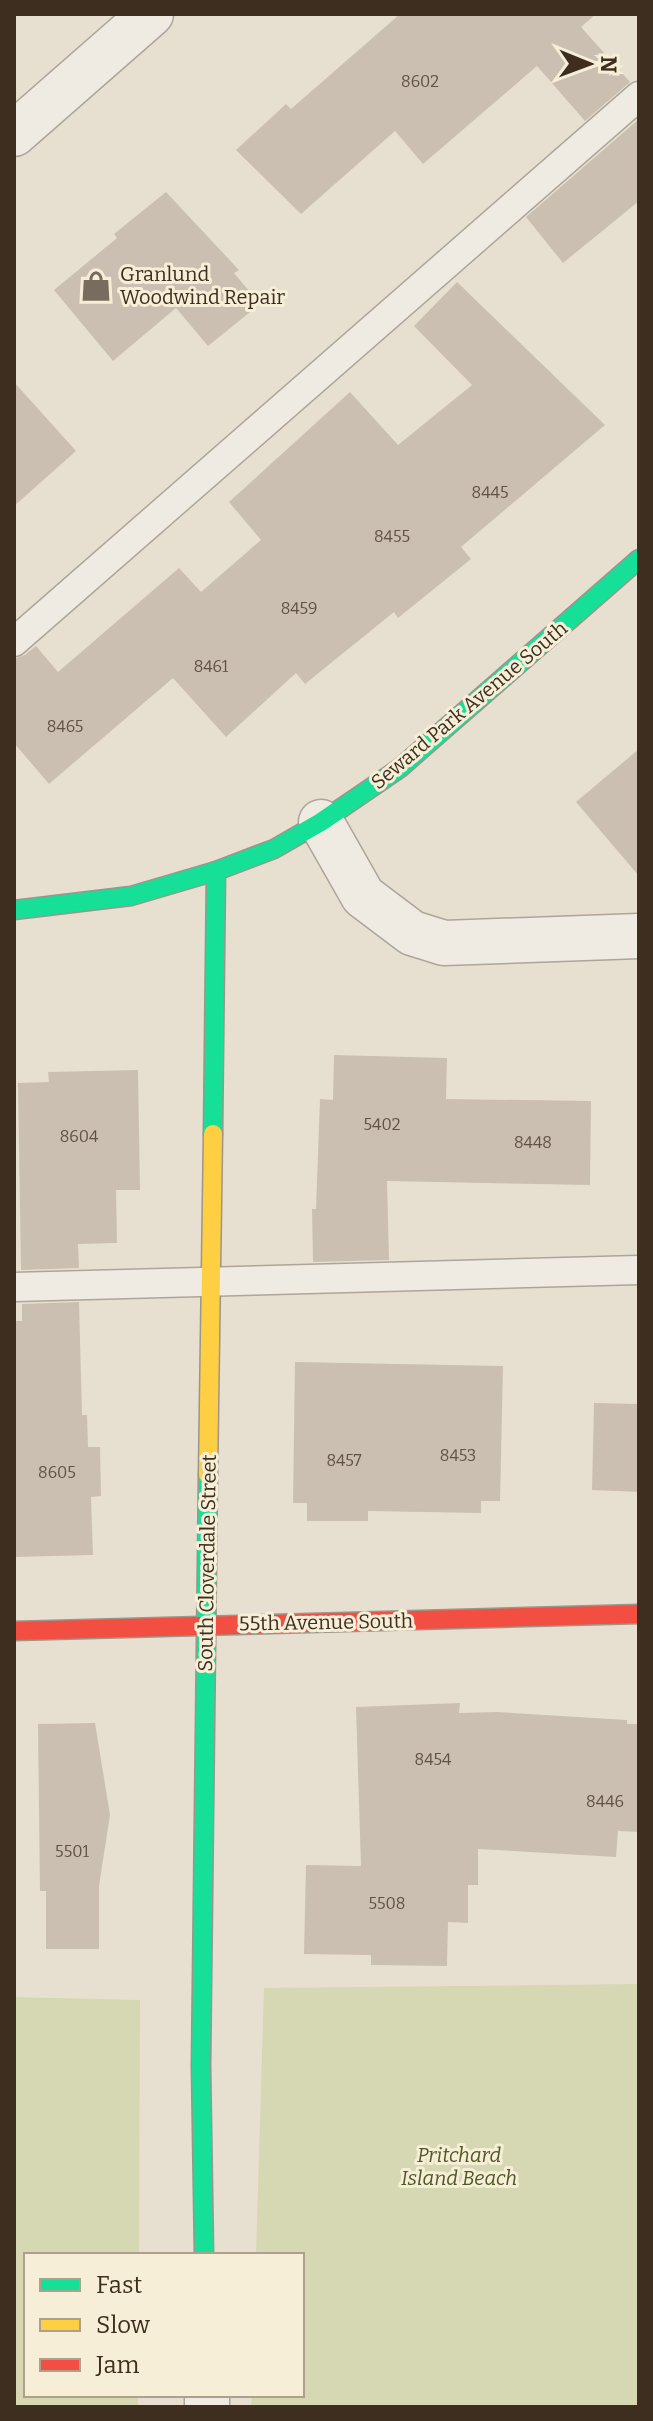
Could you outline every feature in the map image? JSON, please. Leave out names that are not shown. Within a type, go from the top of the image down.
[{"type":"street","points":[[14,134],[151,14]]},
{"type":"street","name":"Seward Park Avenue South","points":[[14,910],[131,896],[216,871],[274,849],[321,822],[400,768],[639,559]]},
{"type":"street","points":[[321,822],[363,896],[412,933],[444,943],[639,936]]},
{"type":"street","name":"South Cloverdale Street","points":[[204,2253],[201,2066],[216,871]]},
{"type":"street","name":"55th Avenue South","points":[[14,1631],[639,1614]]},
{"type":"lane","points":[[14,642],[639,96]]},
{"type":"lane","points":[[14,1287],[639,1270]]},
{"type":"green space","name":"Pritchard Island Beach","points":[[639,1984],[639,2407],[251,2407],[252,2397],[304,2397],[304,2253],[256,2253],[264,1988]]},
{"type":"green space","points":[[14,1997],[140,2000],[139,2253],[24,2253],[24,2397],[138,2397],[138,2407],[14,2407]]},
{"type":"building","points":[[400,14],[596,14],[581,27],[630,82],[585,121],[537,66],[423,164],[395,131],[301,214],[236,150],[286,104],[291,109]]},
{"type":"building","points":[[639,119],[639,201],[563,263],[526,217]]},
{"type":"building","points":[[166,192],[239,270],[234,273],[260,304],[208,346],[176,308],[113,361],[54,290],[117,238],[114,234]]},
{"type":"building","points":[[457,282],[605,425],[461,547],[471,559],[398,618],[394,612],[305,684],[296,673],[226,737],[173,678],[49,784],[14,743],[14,659],[36,646],[58,672],[179,568],[201,592],[261,540],[229,502],[350,392],[398,445],[472,385],[414,326]]},
{"type":"building","points":[[14,382],[76,451],[14,506]]},
{"type":"building","points":[[639,749],[639,876],[576,802]]},
{"type":"building","points":[[334,1055],[447,1058],[446,1099],[591,1101],[590,1185],[387,1181],[389,1260],[313,1262],[312,1209],[316,1209],[320,1099],[333,1100]]},
{"type":"building","points":[[138,1070],[140,1190],[116,1190],[117,1243],[78,1244],[79,1268],[21,1270],[18,1083],[49,1082],[48,1072]]},
{"type":"building","points":[[79,1302],[82,1415],[87,1415],[88,1447],[100,1447],[101,1496],[91,1497],[93,1555],[14,1557],[14,1321],[22,1321],[22,1304]]},
{"type":"building","points":[[295,1362],[503,1366],[500,1501],[481,1501],[481,1513],[368,1511],[368,1521],[307,1521],[307,1503],[293,1503]]},
{"type":"building","points":[[594,1403],[639,1404],[639,1492],[592,1490]]},
{"type":"building","points":[[460,1703],[459,1713],[497,1712],[627,1720],[627,1724],[639,1724],[639,1832],[618,1831],[616,1857],[478,1849],[478,1885],[468,1885],[468,1923],[448,1922],[447,1966],[371,1965],[371,1955],[304,1954],[306,1865],[361,1866],[356,1707]]},
{"type":"building","points":[[95,1723],[110,1815],[99,1886],[99,1949],[46,1949],[46,1891],[40,1891],[38,1724]]},
{"type":"traffic: fast","points":[[14,910],[131,896],[216,871],[274,849],[321,822],[400,768],[639,559]]},
{"type":"traffic: fast","points":[[213,1134],[216,871]]},
{"type":"traffic: fast","points":[[204,2253],[201,2066],[208,1475]]},
{"type":"traffic: slow","points":[[208,1475],[213,1134]]},
{"type":"traffic: jam","points":[[14,1631],[639,1614]]},
{"type":"place","name":"Granlund Woodwind Repair","points":[[96,286]]}]
